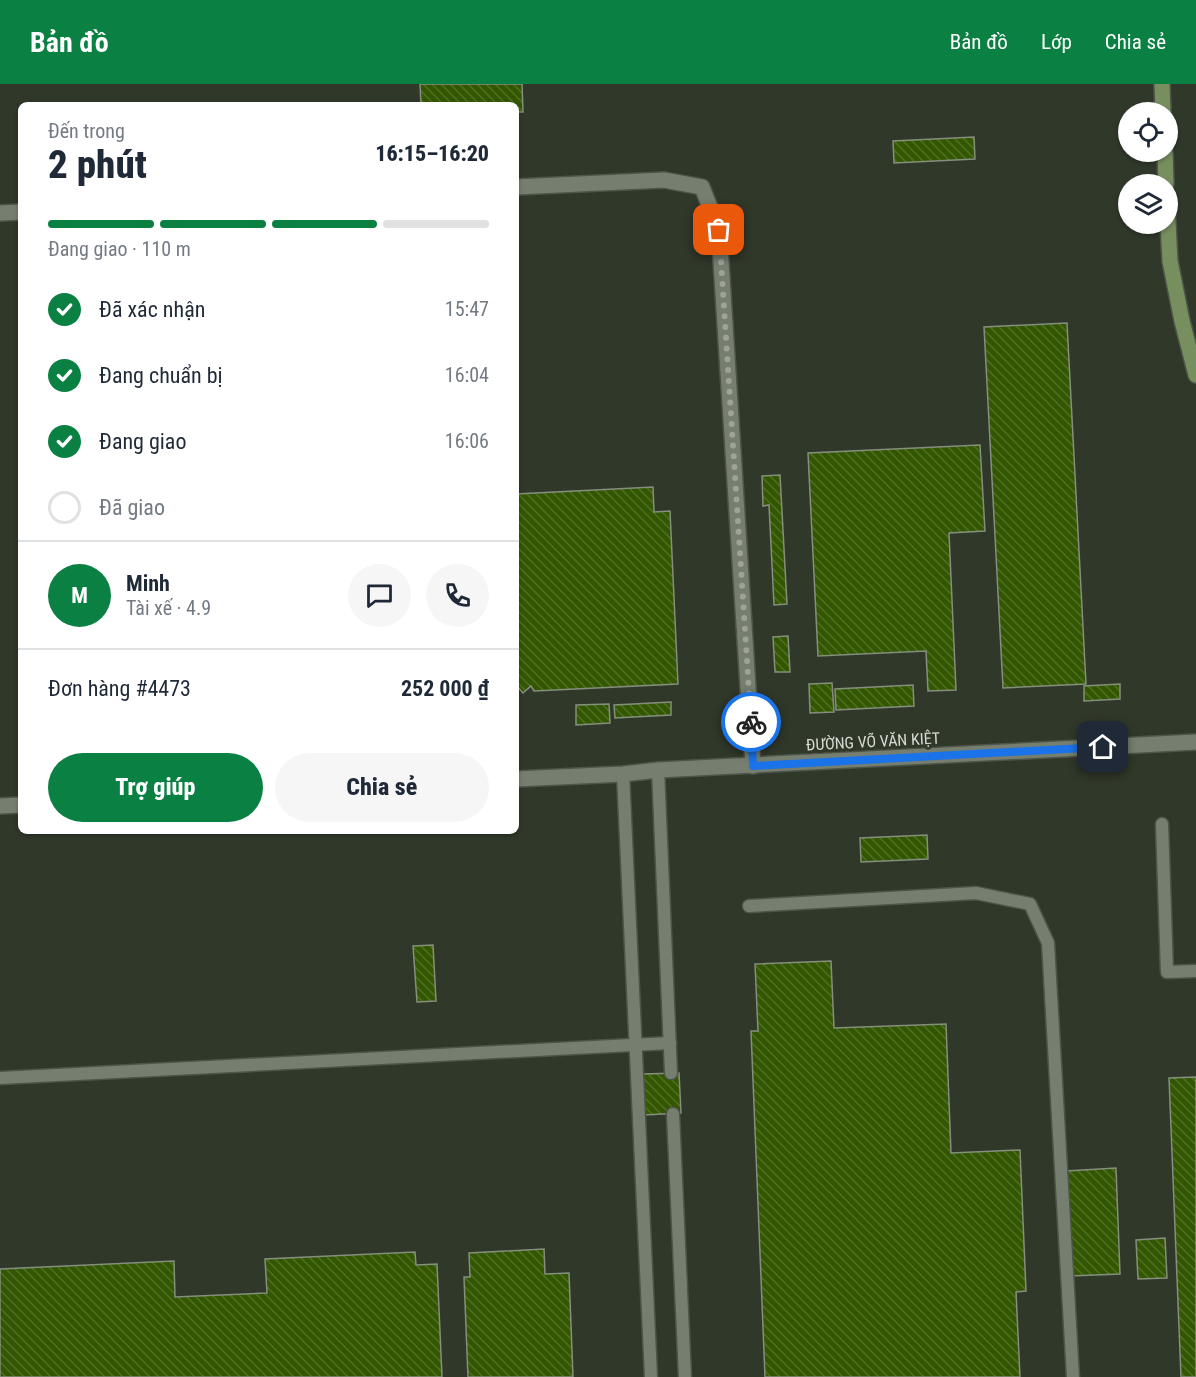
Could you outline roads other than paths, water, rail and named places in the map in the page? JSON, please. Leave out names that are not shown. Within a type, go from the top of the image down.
[{"type":"main road","points":[[1162,84],[1163,102]]},
{"type":"main road","points":[[1169,234],[1170,261],[1196,375]]},
{"type":"street","points":[[519,187],[664,180],[702,187],[719,230],[753,766]]},
{"type":"street","points":[[0,213],[18,212]]},
{"type":"street","name":"ĐƯỜNG VÕ VĂN KIỆT","points":[[519,779],[1196,742]]},
{"type":"street","points":[[0,806],[18,805]]},
{"type":"lane","points":[[658,770],[671,1073]]},
{"type":"lane","points":[[622,774],[651,1377]]},
{"type":"lane","points":[[1162,824],[1167,972],[1196,971]]},
{"type":"lane","points":[[749,906],[976,893],[1030,904],[1048,943],[1073,1377]]},
{"type":"lane","points":[[0,1078],[670,1043]]},
{"type":"lane","points":[[673,1114],[685,1377]]}]
